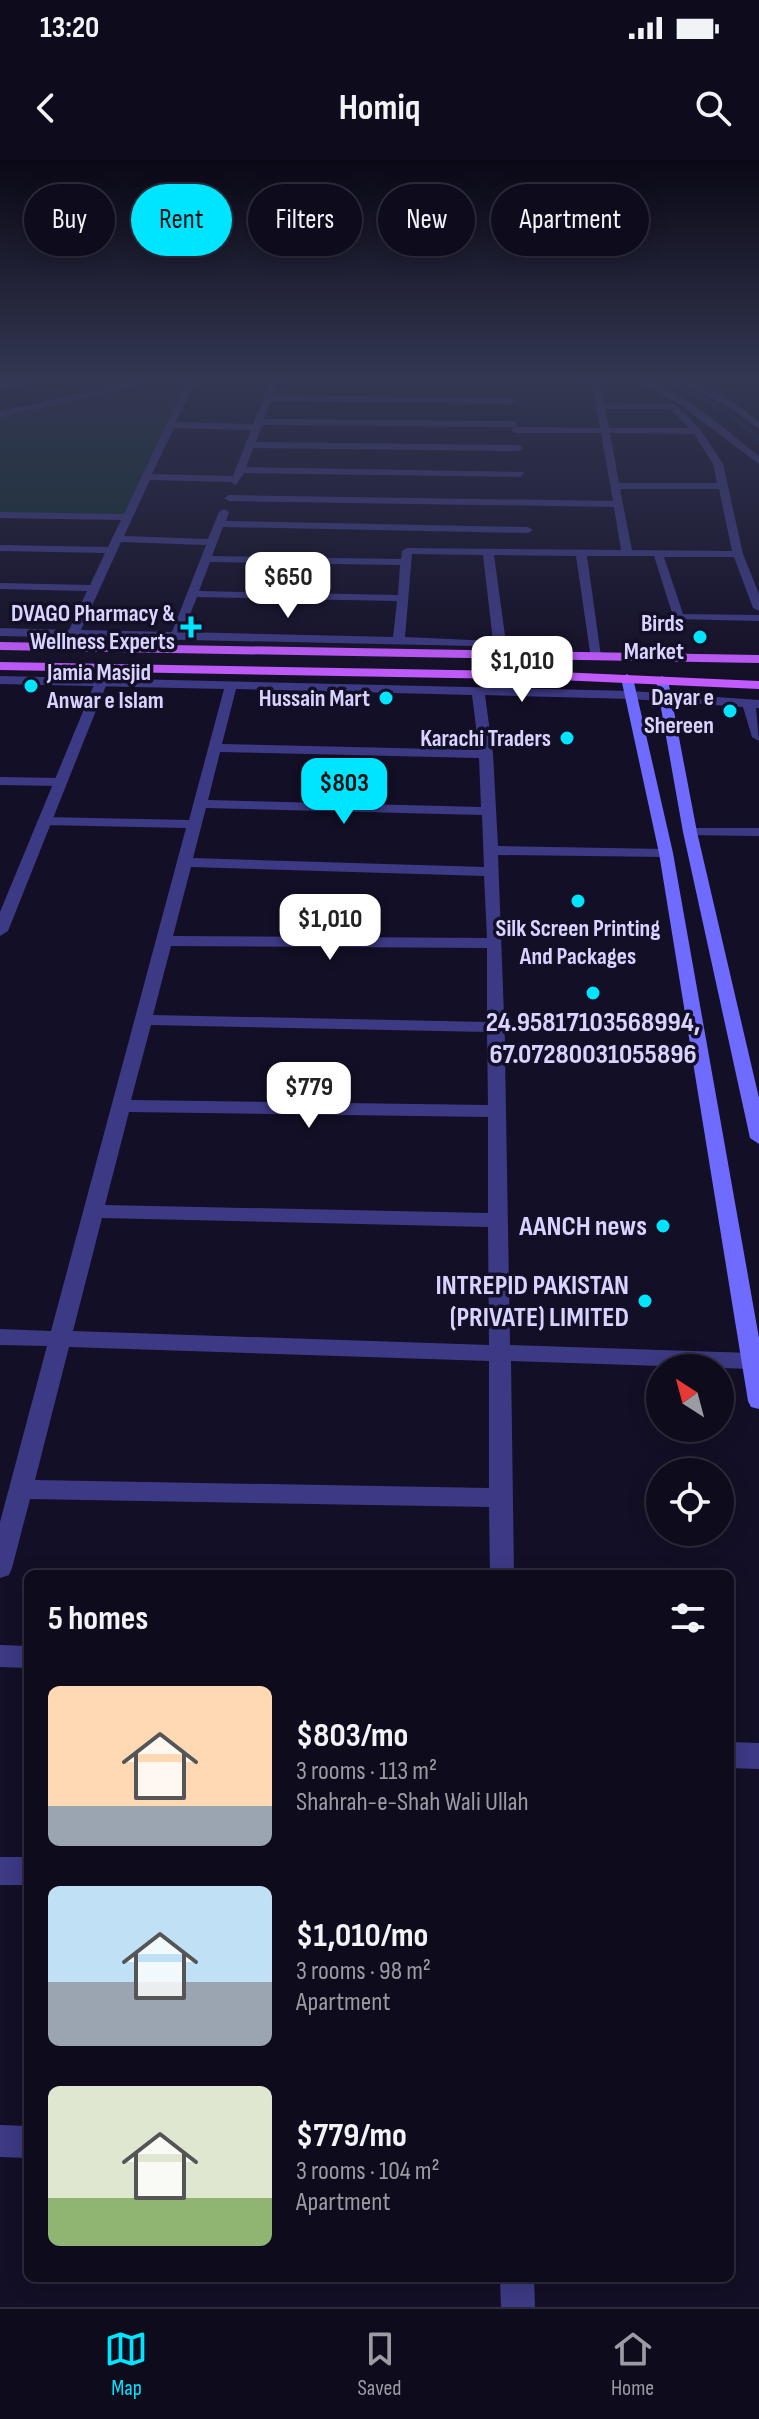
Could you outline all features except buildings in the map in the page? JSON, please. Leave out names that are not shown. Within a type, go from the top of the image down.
[{"type":"main road","points":[[0,646],[759,659]]},
{"type":"main road","points":[[696,658],[698,681]]},
{"type":"main road","points":[[0,666],[104,675],[559,676],[629,686],[666,853],[759,1401]]},
{"type":"main road","points":[[759,685],[698,681],[664,688],[690,832],[759,1138]]},
{"type":"street","points":[[73,634],[145,481]]},
{"type":"street","points":[[176,636],[235,481]]},
{"type":"street","points":[[360,527],[368,481]]},
{"type":"street","points":[[522,481],[531,552]]},
{"type":"street","points":[[614,481],[627,553]]},
{"type":"street","points":[[722,481],[738,554],[759,608]]},
{"type":"street","points":[[615,486],[723,486]]},
{"type":"street","points":[[229,498],[618,504]]},
{"type":"street","points":[[0,515],[128,517]]},
{"type":"street","points":[[219,524],[528,530]]},
{"type":"street","points":[[399,640],[407,528]]},
{"type":"street","points":[[0,548],[212,542]]},
{"type":"street","points":[[206,559],[406,557],[488,552],[738,554]]},
{"type":"street","points":[[488,552],[500,646]]},
{"type":"street","points":[[581,553],[595,656]]},
{"type":"street","points":[[658,553],[678,617],[759,618]]},
{"type":"street","points":[[0,586],[94,588]]},
{"type":"street","points":[[193,594],[403,598]]},
{"type":"street","points":[[0,632],[474,642],[573,656]]},
{"type":"street","points":[[0,931],[104,675]]},
{"type":"street","points":[[0,680],[104,675],[231,685],[478,692],[629,686],[664,688],[753,704],[759,737]]},
{"type":"street","points":[[478,692],[521,686],[559,676]]},
{"type":"street","points":[[0,1568],[231,685]]},
{"type":"street","points":[[478,692],[486,754],[495,943],[497,1351],[502,1570]]},
{"type":"street","points":[[215,748],[486,754]]},
{"type":"street","points":[[0,781],[60,782]]},
{"type":"street","points":[[200,804],[489,811]]},
{"type":"street","points":[[44,821],[195,824]]},
{"type":"street","points":[[690,832],[759,832]]},
{"type":"street","points":[[490,850],[666,853]]},
{"type":"street","points":[[185,862],[492,872]]},
{"type":"street","points":[[165,941],[495,943]]},
{"type":"street","points":[[144,1020],[496,1027]]},
{"type":"street","points":[[496,1048],[699,1054]]},
{"type":"street","points":[[122,1106],[496,1111]]},
{"type":"street","points":[[94,1211],[496,1220]]},
{"type":"street","points":[[0,1337],[751,1361]]},
{"type":"street","points":[[21,1489],[500,1498]]},
{"type":"street","points":[[0,1656],[24,1657]]},
{"type":"street","points":[[734,1755],[759,1756]]},
{"type":"street","points":[[0,1871],[24,1871]]},
{"type":"street","points":[[0,2141],[24,2142]]},
{"type":"street","points":[[517,2282],[518,2307]]},
{"type":"green space","points":[[0,481],[145,481],[128,517],[0,515]]},
{"type":"place","name":"DVAGO Pharmacy & Wellness Experts","points":[[191,627]]},
{"type":"place","name":"Birds Market","points":[[700,637]]},
{"type":"place","name":"Jamia Masjid Anwar e Islam","points":[[31,686]]},
{"type":"place","name":"Hussain Mart","points":[[386,698]]},
{"type":"place","name":"Dayar e Shereen","points":[[730,711]]},
{"type":"place","name":"Karachi Traders","points":[[567,738]]},
{"type":"place","name":"Silk Screen Printing And Packages","points":[[578,901]]},
{"type":"place","name":"24.95817103568994, 67.07280031055896","points":[[593,993]]},
{"type":"place","name":"AANCH news","points":[[663,1226]]},
{"type":"place","name":"INTREPID PAKISTAN (PRIVATE) LIMITED","points":[[645,1301]]}]
